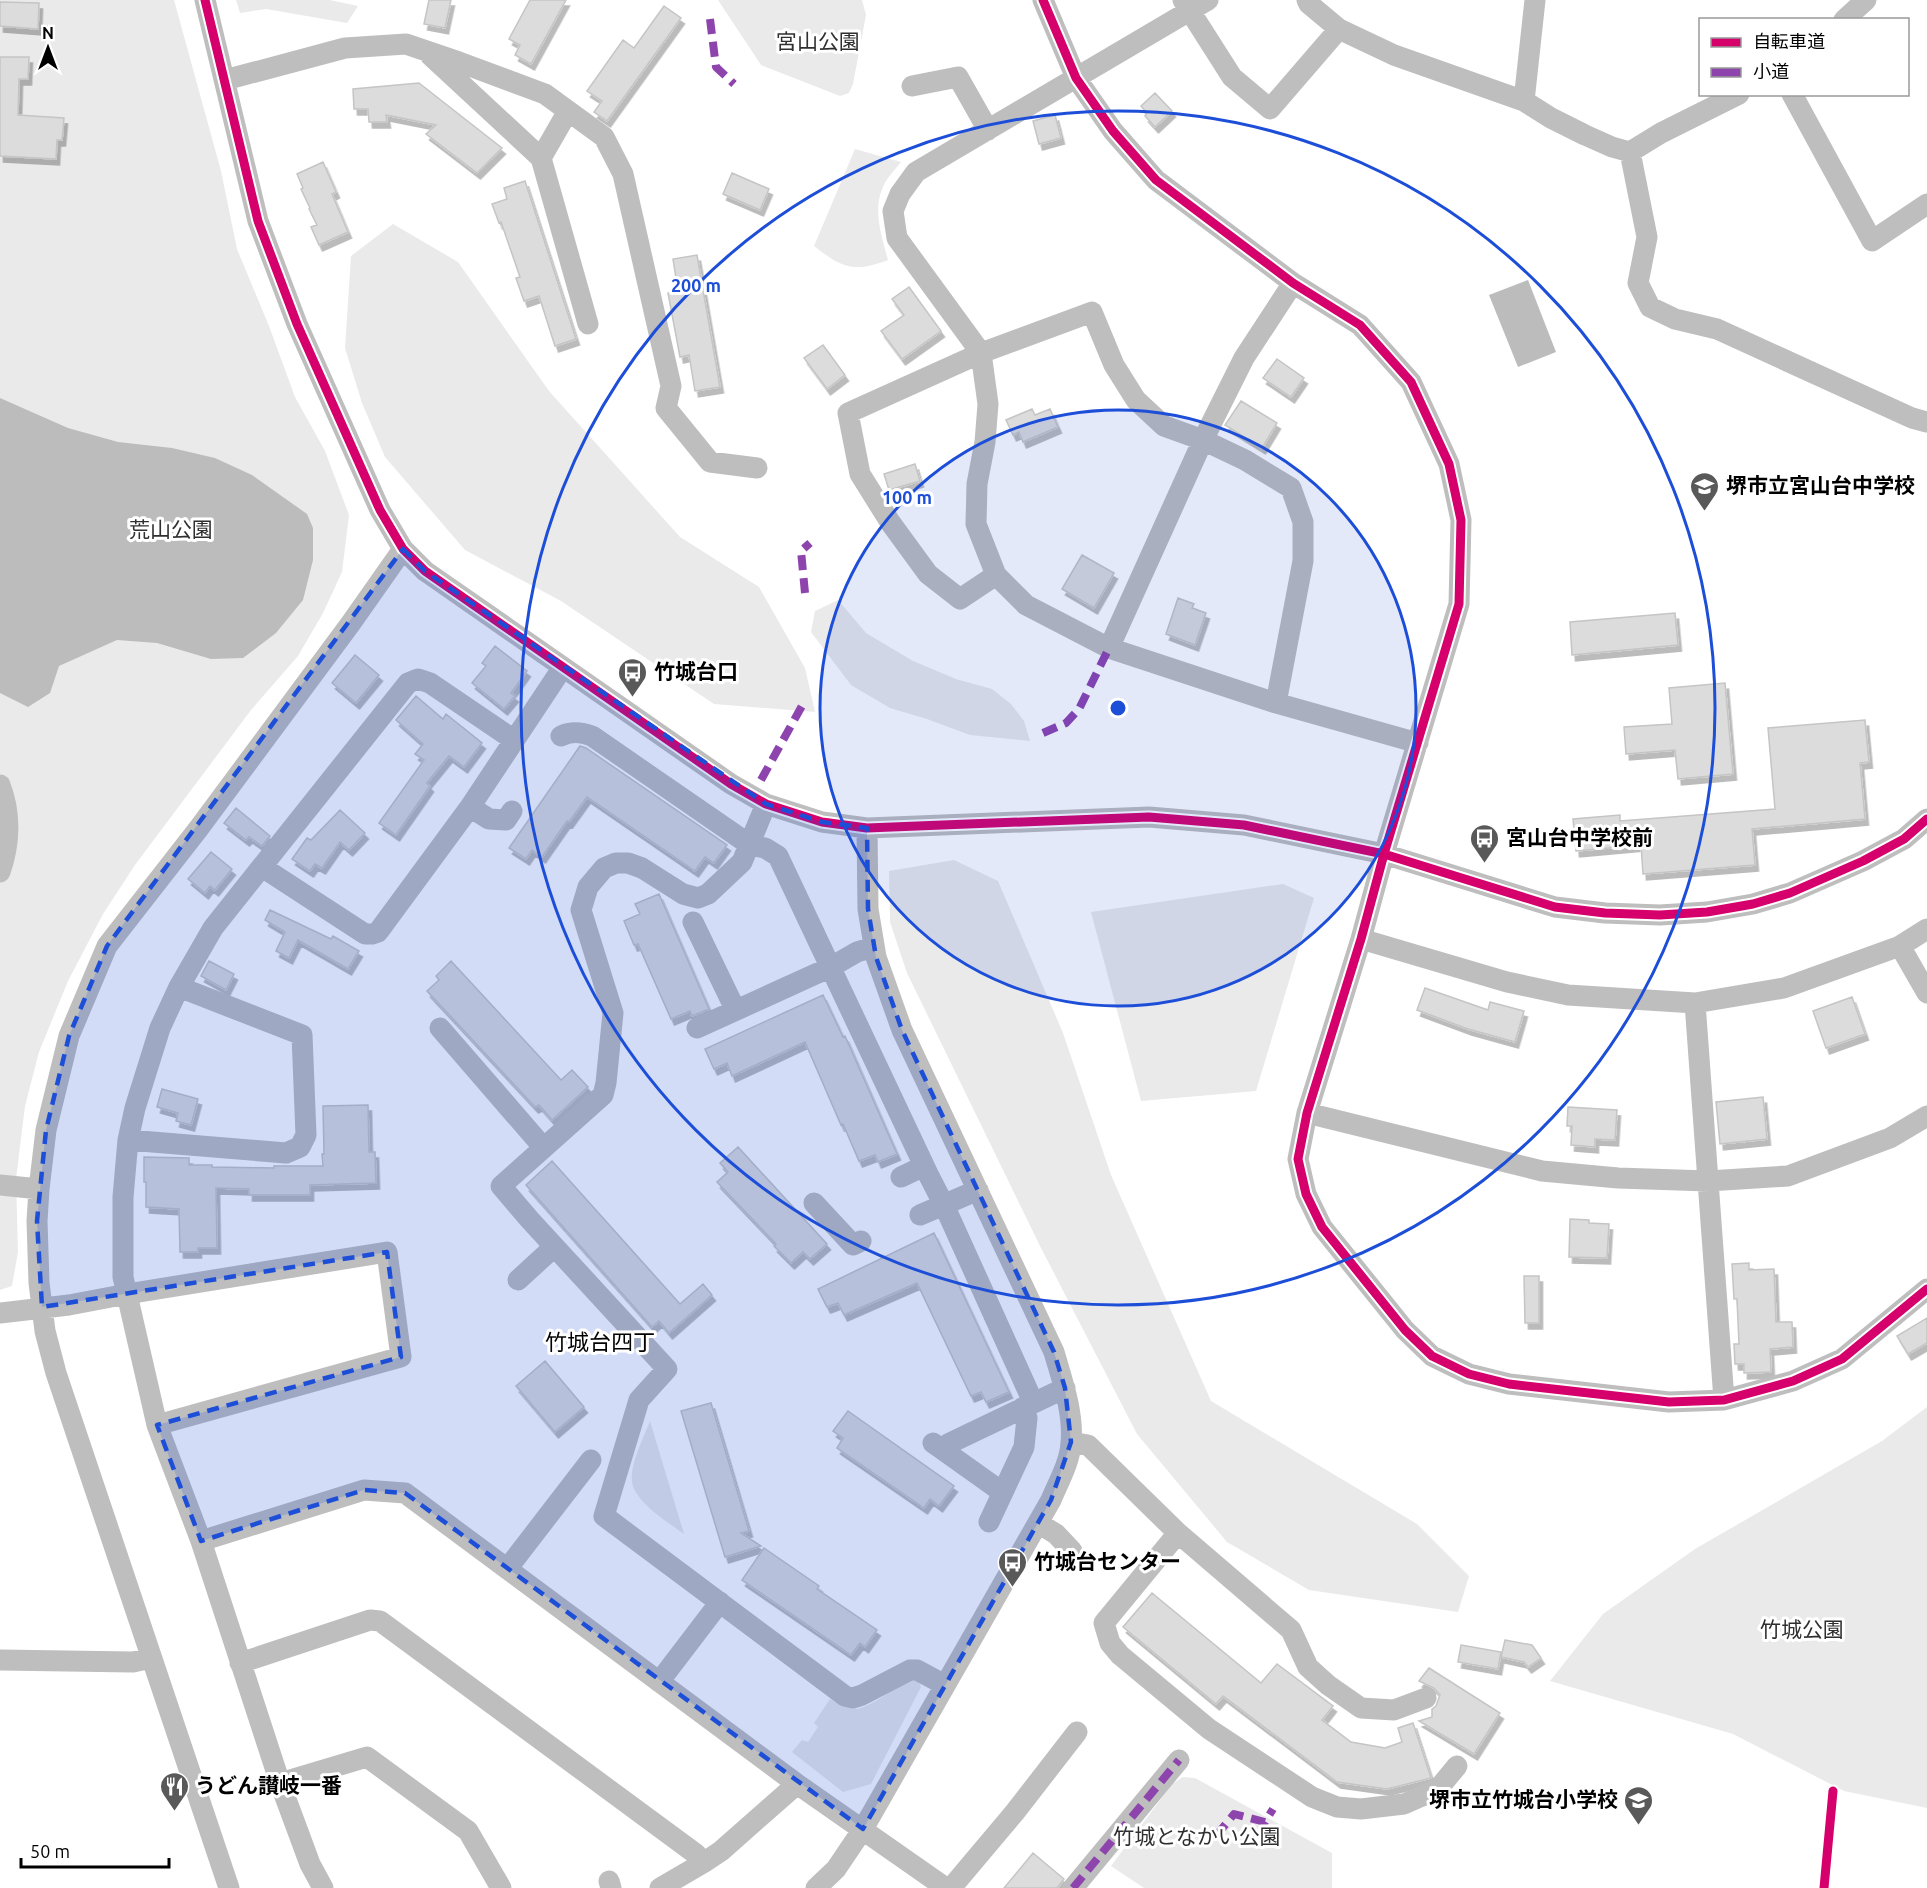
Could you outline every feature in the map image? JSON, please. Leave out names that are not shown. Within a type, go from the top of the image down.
[{"type":"street","points":[[205,0],[258,222],[297,324],[381,510],[403,549],[425,572],[731,784],[766,804],[822,822],[867,828],[1149,817],[1244,825],[1384,854],[1555,907],[1605,913],[1660,915],[1707,912],[1753,904],[1790,893],[1863,861],[1904,839],[1927,819]]},
{"type":"street","points":[[1043,0],[1076,78],[1113,131],[1156,180],[1293,283],[1360,325],[1411,382],[1449,464],[1461,520],[1459,604],[1361,939],[1307,1113],[1298,1160],[1306,1194],[1322,1227],[1405,1330],[1432,1356],[1469,1374],[1509,1384],[1669,1402],[1725,1400],[1793,1381],[1842,1359],[1927,1289]]},
{"type":"street","points":[[1208,0],[1186,6],[1076,78],[916,172],[900,194],[893,211],[897,238],[981,353],[988,404],[985,442],[977,484],[976,524],[996,575],[1026,605],[1108,648],[1276,703],[1418,743]]},
{"type":"street","points":[[1307,0],[1339,29],[1394,55],[1524,101],[1585,135],[1630,152],[1661,133],[1735,96]]},
{"type":"street","points":[[1524,101],[1535,0]]},
{"type":"street","points":[[1846,18],[1866,0]]},
{"type":"street","points":[[1186,6],[1232,77],[1270,109],[1339,29]]},
{"type":"street","points":[[225,80],[345,48],[406,44],[545,94],[604,137],[623,174],[671,386],[666,408],[710,462],[757,468]]},
{"type":"street","points":[[425,50],[541,158],[588,324]]},
{"type":"street","points":[[912,86],[958,77],[988,130]]},
{"type":"street","points":[[1793,96],[1872,241],[1927,204]]},
{"type":"street","points":[[541,158],[568,111]]},
{"type":"street","points":[[1630,152],[1647,237],[1638,283],[1650,307],[1675,319],[1717,329],[1912,418],[1927,422]]},
{"type":"street","points":[[1108,648],[1203,440],[1244,358],[1293,283]]},
{"type":"street","points":[[996,575],[960,599],[928,574],[890,522],[860,474],[848,413],[981,353],[1092,312],[1114,365],[1136,400],[1164,426],[1203,440],[1245,460],[1291,488],[1303,522],[1303,561],[1276,703]]},
{"type":"street","points":[[229,1888],[150,1658],[56,1373],[45,1331],[39,1283],[37,1221],[46,1130],[69,1036],[107,946],[199,828],[403,549]]},
{"type":"street","points":[[262,867],[365,934],[378,932],[470,807],[563,668]]},
{"type":"street","points":[[323,1888],[310,1864],[280,1783],[201,1541],[157,1425],[123,1277],[123,1197],[128,1140],[135,1108],[160,1028],[179,987],[213,928],[408,683],[418,679],[430,683],[514,740]]},
{"type":"street","points":[[561,736],[568,732],[581,732],[592,736],[750,845],[765,848],[778,856],[944,1204],[1028,1405],[1024,1447],[989,1522]]},
{"type":"street","points":[[0,785],[5,797],[9,832],[0,872]]},
{"type":"street","points":[[766,804],[741,862],[708,894],[698,898],[683,894],[642,868],[628,863],[616,863],[604,868],[588,887],[581,909],[614,1013],[603,1095],[501,1186],[667,1369],[639,1400],[604,1516],[845,1696],[853,1698],[862,1695],[910,1670],[917,1670],[945,1685]]},
{"type":"street","points":[[470,807],[489,819],[506,820],[512,812]]},
{"type":"street","points":[[816,1888],[836,1869],[864,1829],[1051,1500],[1071,1442],[1067,1396],[1054,1352],[902,1030],[873,947],[868,909],[867,828]]},
{"type":"street","points":[[693,922],[735,1009]]},
{"type":"street","points":[[1361,939],[1507,982],[1568,995],[1695,1003],[1784,988],[1900,946],[1927,929]]},
{"type":"street","points":[[1900,946],[1927,993]]},
{"type":"street","points":[[697,1028],[831,967],[857,952],[873,947]]},
{"type":"street","points":[[128,1140],[286,1153],[300,1147],[306,1135],[302,1035],[179,987]]},
{"type":"street","points":[[1695,1003],[1725,1400]]},
{"type":"street","points":[[440,1028],[543,1147]]},
{"type":"street","points":[[1307,1113],[1542,1171],[1618,1178],[1708,1181],[1788,1176],[1890,1138],[1927,1116]]},
{"type":"street","points":[[901,1177],[924,1166]]},
{"type":"street","points":[[0,1185],[39,1189]]},
{"type":"street","points":[[920,1215],[978,1190]]},
{"type":"street","points":[[823,1207],[853,1245],[861,1241]]},
{"type":"street","points":[[518,1280],[554,1246]]},
{"type":"street","points":[[0,1313],[69,1305],[387,1252],[401,1358],[157,1425]]},
{"type":"street","points":[[1002,1492],[938,1447],[1065,1388]]},
{"type":"street","points":[[1071,1442],[1088,1445],[1178,1533],[1291,1630],[1308,1667],[1328,1685],[1361,1708],[1394,1710],[1426,1698]]},
{"type":"street","points":[[507,1569],[591,1460]]},
{"type":"street","points":[[201,1541],[364,1490],[405,1492],[797,1784],[949,1888],[1015,1812],[1077,1732]]},
{"type":"street","points":[[1038,1523],[1056,1534],[1072,1551]]},
{"type":"street","points":[[1178,1533],[1104,1623],[1110,1642],[1120,1655],[1209,1729],[1312,1797],[1337,1808],[1361,1809],[1404,1804],[1438,1789],[1457,1766]]},
{"type":"street","points":[[659,1682],[720,1602]]},
{"type":"street","points":[[240,1663],[370,1620],[380,1621],[696,1854],[703,1863]]},
{"type":"street","points":[[0,1660],[133,1662],[150,1658]]},
{"type":"street","points":[[280,1783],[367,1757],[468,1831],[501,1888]]},
{"type":"street","points":[[1073,1888],[1179,1760]]},
{"type":"street","points":[[660,1888],[721,1851],[797,1784]]},
{"type":"highlighted area","points":[[403,549],[425,571],[766,804],[822,822],[867,828],[868,909],[876,957],[902,1030],[1054,1352],[1065,1388],[1071,1442],[1051,1500],[863,1829],[405,1493],[364,1490],[201,1541],[157,1425],[401,1357],[387,1252],[42,1307],[37,1221],[46,1130],[69,1036],[107,946]]},
{"type":"green space","name":"荒山公園","points":[[0,0],[174,0],[221,171],[237,249],[295,397],[325,451],[349,515],[342,572],[323,613],[298,656],[251,710],[135,865],[103,914],[68,981],[39,1052],[25,1106],[16,1179],[18,1252],[12,1286],[0,1290]]},
{"type":"green space","points":[[236,0],[330,0],[358,6],[347,23],[266,9],[240,13]]},
{"type":"green space","name":"宮山公園","points":[[718,0],[862,0],[866,15],[853,84],[849,93],[840,96],[761,65]]},
{"type":"green space","points":[[855,149],[901,162],[886,181],[879,200],[879,220],[888,260],[857,267],[841,264],[814,246]]},
{"type":"green space","points":[[393,224],[458,262],[549,391],[680,537],[759,587],[805,668],[815,712],[714,704],[561,601],[465,550],[385,457],[362,403],[345,348],[351,256]]},
{"type":"green space","points":[[838,600],[866,633],[913,661],[956,679],[992,689],[1011,704],[1024,721],[1030,741],[970,735],[890,708],[851,685],[811,632],[815,611]]},
{"type":"green space","points":[[954,860],[998,881],[1063,1033],[1111,1175],[1211,1401],[1417,1524],[1469,1576],[1458,1612],[1309,1590],[1227,1542],[1137,1434],[1040,1246],[907,973],[890,922],[889,871]]},
{"type":"green space","points":[[1283,884],[1314,898],[1256,1091],[1141,1101],[1091,912]]},
{"type":"green space","name":"竹城公園","points":[[1927,1407],[1927,1808],[1844,1791],[1733,1734],[1550,1681],[1603,1614],[1695,1549],[1882,1441]]},
{"type":"green space","points":[[650,1421],[684,1534],[645,1504],[634,1489],[633,1467]]},
{"type":"green space","points":[[908,1680],[918,1680],[921,1687],[871,1784],[843,1792],[792,1752],[802,1740],[808,1742],[818,1727],[814,1723],[830,1699],[857,1709],[876,1701]]},
{"type":"green space","name":"竹城となかい公園","points":[[1183,1777],[1195,1778],[1332,1853],[1332,1888],[1144,1888],[1111,1866],[1172,1784]]},
{"type":"shaded area","points":[[1528,280],[1556,352],[1518,367],[1489,295]]},
{"type":"shaded area","points":[[0,398],[68,428],[118,442],[172,448],[215,458],[252,475],[307,514],[313,528],[313,560],[303,600],[276,633],[243,658],[211,659],[157,643],[117,640],[59,666],[50,693],[28,707],[0,693]]},
{"type":"building","points":[[429,0],[451,0],[445,28],[424,24]]},
{"type":"building","points":[[530,0],[566,0],[531,64],[515,55],[520,45],[509,39]]},
{"type":"building","points":[[0,2],[39,3],[38,29],[0,26]]},
{"type":"building","points":[[664,6],[681,18],[607,121],[594,112],[602,101],[587,91],[623,40],[634,48]]},
{"type":"building","points":[[0,57],[29,57],[28,79],[19,79],[18,115],[64,118],[62,140],[57,140],[56,159],[0,156]]},
{"type":"building","points":[[419,83],[502,148],[477,173],[426,134],[436,125],[386,115],[387,122],[369,122],[368,109],[354,109],[353,89]]},
{"type":"building","points":[[1155,93],[1172,111],[1155,127],[1145,116],[1147,113],[1141,106]]},
{"type":"building","points":[[1055,115],[1061,138],[1039,144],[1033,121]]},
{"type":"building","points":[[323,162],[336,192],[332,194],[348,232],[319,245],[311,227],[317,225],[297,174]]},
{"type":"building","points":[[732,173],[769,189],[760,210],[723,194]]},
{"type":"building","points":[[525,181],[576,339],[555,346],[539,296],[524,301],[516,278],[520,277],[501,222],[499,223],[492,204],[507,199],[504,188]]},
{"type":"building","points":[[697,255],[720,387],[695,391],[689,355],[680,357],[668,293],[678,291],[673,259]]},
{"type":"building","points":[[909,287],[941,331],[902,359],[881,331],[904,315],[892,299]]},
{"type":"building","points":[[823,345],[845,375],[827,389],[804,358]]},
{"type":"building","points":[[1277,359],[1304,378],[1291,397],[1263,378]]},
{"type":"building","points":[[1241,401],[1277,423],[1262,448],[1225,425]]},
{"type":"building","points":[[1032,409],[1035,415],[1050,409],[1058,427],[1023,442],[1019,432],[1013,435],[1006,420]]},
{"type":"building","points":[[915,464],[920,481],[889,490],[884,474]]},
{"type":"building","points":[[1082,555],[1114,573],[1094,608],[1062,589]]},
{"type":"building","points":[[1178,598],[1194,604],[1192,608],[1206,613],[1195,645],[1166,634]]},
{"type":"building","points":[[1675,613],[1678,645],[1572,655],[1570,622]]},
{"type":"building","points":[[495,646],[527,671],[511,693],[515,696],[504,709],[472,683],[486,666],[482,663]]},
{"type":"building","points":[[355,655],[379,675],[356,703],[332,683]]},
{"type":"building","points":[[1725,683],[1733,774],[1678,779],[1675,750],[1626,754],[1624,727],[1672,724],[1669,688]]},
{"type":"building","points":[[416,696],[443,719],[446,714],[482,743],[464,767],[449,756],[427,783],[430,786],[396,835],[379,823],[424,760],[415,754],[423,744],[396,720]]},
{"type":"building","points":[[1865,720],[1869,762],[1860,763],[1865,819],[1752,829],[1755,865],[1643,874],[1641,845],[1576,851],[1573,819],[1620,815],[1620,821],[1775,809],[1768,728]]},
{"type":"building","points":[[580,746],[727,845],[714,863],[705,857],[695,871],[587,797],[542,857],[532,850],[526,859],[509,848]]},
{"type":"building","points":[[236,808],[270,836],[262,846],[249,837],[246,840],[224,823]]},
{"type":"building","points":[[340,810],[365,833],[349,850],[340,842],[322,868],[315,864],[310,871],[292,859],[307,838],[311,840]]},
{"type":"building","points":[[211,852],[232,869],[215,890],[210,886],[205,893],[188,879]]},
{"type":"building","points":[[659,894],[709,1009],[692,1016],[690,1011],[671,1019],[638,944],[634,945],[624,921],[640,914],[635,904]]},
{"type":"building","points":[[270,910],[331,939],[333,936],[359,951],[348,969],[298,940],[289,958],[276,951],[285,932],[265,920]]},
{"type":"building","points":[[209,961],[234,974],[226,990],[201,976]]},
{"type":"building","points":[[451,961],[561,1080],[572,1070],[588,1087],[552,1120],[539,1105],[535,1107],[427,991],[439,980],[436,976]]},
{"type":"building","points":[[1425,988],[1488,1010],[1490,1002],[1524,1011],[1515,1042],[1468,1029],[1417,1010]]},
{"type":"building","points":[[823,995],[843,1037],[845,1036],[897,1154],[878,1162],[875,1155],[859,1161],[805,1042],[732,1076],[727,1063],[714,1069],[705,1049]]},
{"type":"building","points":[[1852,997],[1865,1034],[1826,1048],[1813,1011]]},
{"type":"building","points":[[162,1089],[198,1099],[191,1125],[176,1121],[178,1113],[157,1107]]},
{"type":"building","points":[[1763,1097],[1767,1139],[1720,1144],[1716,1102]]},
{"type":"building","points":[[368,1105],[369,1152],[375,1152],[376,1183],[310,1185],[310,1195],[249,1195],[249,1189],[216,1188],[217,1248],[198,1248],[198,1252],[180,1252],[179,1209],[146,1207],[144,1157],[189,1158],[189,1165],[212,1165],[212,1167],[323,1166],[323,1106]]},
{"type":"building","points":[[1568,1107],[1617,1110],[1615,1140],[1595,1139],[1595,1147],[1571,1145],[1572,1126],[1567,1126]]},
{"type":"building","points":[[738,1147],[827,1244],[810,1259],[803,1252],[791,1263],[717,1182],[728,1172],[720,1163]]},
{"type":"building","points":[[552,1161],[680,1304],[703,1284],[712,1295],[669,1333],[659,1321],[652,1327],[526,1185]]},
{"type":"building","points":[[1570,1219],[1609,1224],[1607,1258],[1569,1257]]},
{"type":"building","points":[[934,1233],[1009,1392],[986,1402],[981,1392],[971,1396],[917,1283],[844,1315],[838,1303],[827,1307],[818,1289]]},
{"type":"building","points":[[1749,1263],[1749,1270],[1774,1269],[1776,1322],[1792,1322],[1793,1347],[1770,1349],[1771,1372],[1744,1373],[1744,1364],[1735,1364],[1734,1344],[1739,1344],[1737,1299],[1734,1299],[1732,1264]]},
{"type":"building","points":[[1524,1276],[1539,1276],[1539,1323],[1525,1323]]},
{"type":"building","points":[[1927,1318],[1927,1343],[1908,1354],[1897,1336]]},
{"type":"building","points":[[545,1361],[584,1407],[555,1432],[516,1386]]},
{"type":"building","points":[[711,1403],[749,1531],[741,1533],[761,1546],[725,1557],[681,1411]]},
{"type":"building","points":[[848,1411],[954,1486],[939,1506],[930,1499],[924,1508],[837,1448],[843,1438],[833,1431]]},
{"type":"building","points":[[764,1548],[819,1586],[817,1589],[877,1630],[865,1647],[860,1643],[851,1655],[742,1580]]},
{"type":"building","points":[[1152,1593],[1261,1683],[1277,1664],[1333,1706],[1322,1720],[1351,1742],[1385,1748],[1402,1742],[1398,1728],[1413,1723],[1431,1778],[1387,1789],[1337,1782],[1223,1696],[1216,1704],[1123,1627]]},
{"type":"building","points":[[1505,1640],[1532,1645],[1541,1658],[1528,1667],[1524,1662],[1501,1657]]},
{"type":"building","points":[[1461,1645],[1501,1652],[1498,1669],[1458,1662]]},
{"type":"building","points":[[1429,1668],[1500,1713],[1474,1754],[1419,1721],[1432,1717],[1432,1709],[1436,1706],[1440,1695],[1434,1688],[1419,1681]]},
{"type":"building","points":[[1033,1853],[1064,1879],[1057,1888],[1004,1888]]},
{"type":"marked path","points":[[710,19],[716,67],[734,84]]},
{"type":"marked path","points":[[805,593],[801,551],[810,543]]},
{"type":"marked path","points":[[1043,733],[1066,723],[1079,709],[1109,648]]},
{"type":"marked path","points":[[761,780],[803,704]]},
{"type":"marked path","points":[[1073,1888],[1179,1760]]},
{"type":"marked path","points":[[1216,1836],[1234,1814],[1265,1822],[1273,1809]]},
{"type":"cycle path","points":[[205,0],[258,221],[297,324],[380,510],[403,549],[425,571],[731,784],[766,804],[822,822],[867,828],[1149,817],[1244,825],[1384,854],[1555,907],[1605,913],[1660,915],[1707,912],[1753,904],[1790,893],[1863,861],[1904,839],[1927,819]]},
{"type":"cycle path","points":[[1043,0],[1076,78],[1113,131],[1156,180],[1293,283],[1360,325],[1411,382],[1449,464],[1461,520],[1459,604],[1361,939],[1307,1113],[1298,1159],[1306,1194],[1322,1227],[1405,1330],[1432,1356],[1469,1374],[1509,1384],[1669,1402],[1724,1400],[1793,1381],[1842,1359],[1927,1289]]},
{"type":"cycle path","points":[[1824,1888],[1833,1791]]},
{"type":"place","name":"堺市立宮山台中学校","points":[[1705,512]]},
{"type":"place","name":"竹城台口","points":[[633,698]]},
{"type":"place","name":"宮山台中学校前","points":[[1485,864]]},
{"type":"place","name":"竹城台センター","points":[[1013,1588]]},
{"type":"place","name":"うどん讃岐一番","points":[[174,1812]]},
{"type":"place","name":"堺市立竹城台小学校","points":[[1639,1826]]},
{"type":"district","name":"竹城台四丁","points":[[600,1342]]}]
